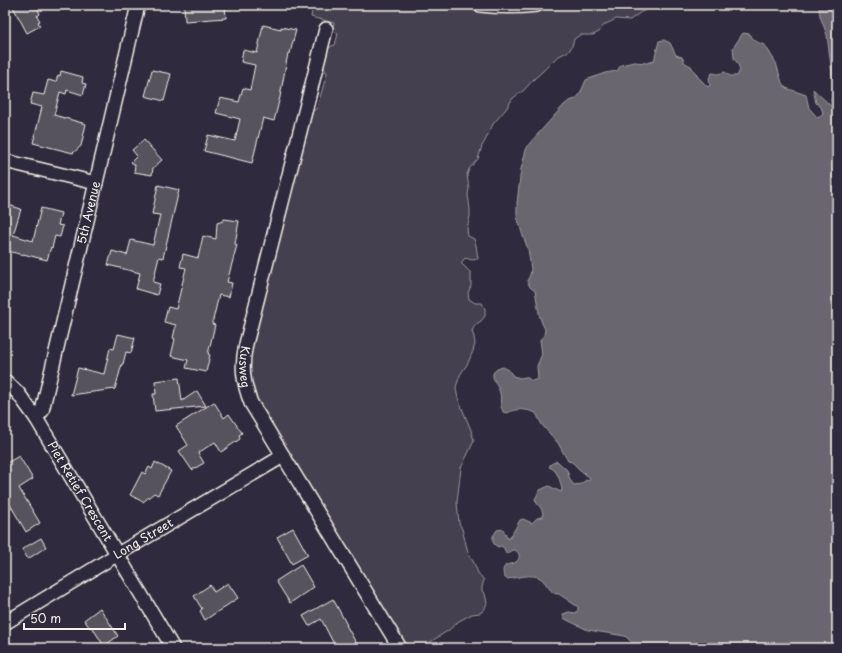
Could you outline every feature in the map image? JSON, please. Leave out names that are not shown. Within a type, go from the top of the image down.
[{"type":"street","name":"5th Avenue","points":[[36,418],[42,411],[138,5]]},
{"type":"street","points":[[480,5],[522,7],[537,5]]},
{"type":"street","name":"Kusweg","points":[[326,30],[244,355],[243,377],[251,403],[400,648]]},
{"type":"street","points":[[5,161],[96,183]]},
{"type":"street","name":"Piet Retief Crescent","points":[[5,380],[18,393],[36,418],[173,648]]},
{"type":"street","name":"Long Street","points":[[5,623],[283,456]]},
{"type":"shaded area","points":[[313,5],[454,5],[481,10],[540,9],[558,5],[695,5],[693,8],[653,7],[641,12],[630,20],[616,19],[604,25],[599,32],[593,35],[580,35],[574,39],[569,51],[557,57],[524,90],[513,98],[493,124],[482,146],[478,159],[469,169],[467,175],[470,216],[467,229],[468,236],[474,239],[478,259],[472,260],[465,258],[461,263],[471,273],[471,286],[468,293],[469,299],[475,303],[482,303],[485,309],[485,316],[475,325],[472,331],[475,344],[473,351],[468,363],[460,375],[456,387],[459,401],[474,441],[461,468],[457,502],[459,523],[469,556],[478,573],[484,580],[482,591],[485,594],[487,603],[484,610],[480,613],[472,614],[459,621],[449,630],[427,644],[414,648],[405,647],[256,400],[251,380],[251,348],[312,112],[317,108],[327,73],[323,66],[325,56],[328,50],[335,45],[338,34],[332,30],[334,23],[311,17]]},
{"type":"shaded area","points":[[822,5],[837,5],[837,648],[638,648],[625,636],[588,630],[564,618],[563,614],[569,612],[576,613],[578,607],[559,594],[553,592],[540,578],[528,576],[507,579],[504,577],[503,571],[505,566],[516,562],[519,559],[519,554],[517,551],[512,550],[506,554],[504,548],[501,546],[498,547],[493,542],[493,536],[497,530],[503,529],[507,538],[510,538],[520,520],[523,519],[532,523],[537,518],[543,517],[542,511],[535,499],[540,490],[549,486],[561,492],[562,489],[557,473],[549,467],[551,464],[557,461],[567,470],[570,480],[574,485],[581,484],[586,480],[589,481],[590,478],[572,462],[568,461],[558,443],[542,425],[536,413],[522,410],[514,410],[507,413],[503,412],[501,408],[500,393],[493,378],[494,372],[503,367],[509,370],[513,376],[520,378],[526,377],[532,381],[538,379],[537,366],[542,354],[540,340],[544,335],[545,329],[540,316],[535,291],[530,287],[527,281],[531,269],[528,249],[517,217],[521,169],[526,150],[529,144],[564,105],[569,101],[576,99],[580,94],[586,80],[605,73],[617,71],[621,65],[634,62],[647,63],[654,61],[659,41],[664,40],[670,43],[676,55],[682,57],[685,63],[691,66],[698,77],[708,87],[710,85],[709,78],[712,73],[718,74],[725,72],[730,76],[737,76],[740,70],[734,58],[733,48],[743,33],[750,34],[756,41],[765,45],[776,63],[782,83],[786,88],[806,95],[809,108],[818,118],[823,113],[821,107],[816,103],[813,89],[832,107],[831,101],[833,82],[827,35],[819,9]]},
{"type":"building","points":[[12,5],[36,5],[40,14],[37,16],[40,21],[38,22],[40,26],[27,33]]},
{"type":"building","points":[[184,5],[225,5],[226,18],[185,21]]},
{"type":"building","points":[[263,25],[281,29],[281,27],[296,30],[290,53],[288,53],[274,121],[263,118],[252,163],[204,151],[208,135],[235,141],[240,119],[216,113],[220,98],[239,102],[243,88],[250,90],[255,65],[241,62],[243,50],[257,53]]},
{"type":"building","points":[[152,70],[171,74],[164,101],[145,96]]},
{"type":"building","points":[[61,71],[83,77],[82,83],[86,84],[83,95],[67,90],[66,94],[60,92],[54,115],[86,124],[81,146],[73,153],[33,143],[42,107],[30,104],[33,93],[44,95],[48,80],[56,82]]},
{"type":"building","points":[[144,140],[162,160],[153,168],[152,175],[134,172],[135,165],[131,162],[137,156],[132,150]]},
{"type":"building","points":[[158,185],[179,190],[163,258],[159,257],[153,282],[160,284],[157,295],[136,289],[140,273],[108,265],[112,251],[127,255],[131,240],[153,245],[160,215],[152,214]]},
{"type":"building","points":[[5,204],[21,209],[13,235],[33,241],[41,208],[61,213],[58,225],[63,226],[60,237],[55,236],[47,260],[8,251],[8,253],[5,253]]},
{"type":"building","points":[[224,219],[239,221],[235,244],[237,245],[227,282],[232,283],[229,297],[219,295],[212,324],[215,325],[208,354],[210,355],[206,372],[186,368],[188,360],[171,356],[175,339],[173,338],[176,325],[164,322],[168,307],[176,309],[186,268],[180,267],[183,254],[198,258],[203,236],[216,239],[217,223],[223,221]]},
{"type":"building","points":[[118,334],[135,338],[131,353],[126,352],[115,389],[71,395],[78,368],[104,374],[110,348],[114,349]]},
{"type":"building","points":[[179,378],[182,401],[197,391],[206,406],[155,411],[153,394],[156,394],[155,381]]},
{"type":"building","points":[[214,402],[224,418],[229,414],[242,433],[239,435],[240,439],[221,452],[215,442],[198,453],[204,463],[192,470],[179,451],[188,445],[176,426]]},
{"type":"building","points":[[19,456],[33,479],[19,488],[40,523],[26,532],[5,496],[5,464]]},
{"type":"building","points":[[155,462],[171,471],[158,495],[154,493],[143,502],[130,495],[142,472],[145,474],[149,467],[152,469]]},
{"type":"building","points":[[293,528],[308,555],[292,564],[277,537]]},
{"type":"building","points":[[41,538],[46,547],[28,559],[22,549]]},
{"type":"building","points":[[301,565],[314,587],[290,603],[276,581]]},
{"type":"building","points":[[228,583],[238,598],[205,620],[200,611],[202,609],[194,596],[210,585],[214,592]]},
{"type":"building","points":[[333,599],[359,648],[336,648],[321,619],[309,626],[303,616]]},
{"type":"building","points":[[100,608],[118,636],[104,646],[92,627],[90,628],[84,620]]}]
